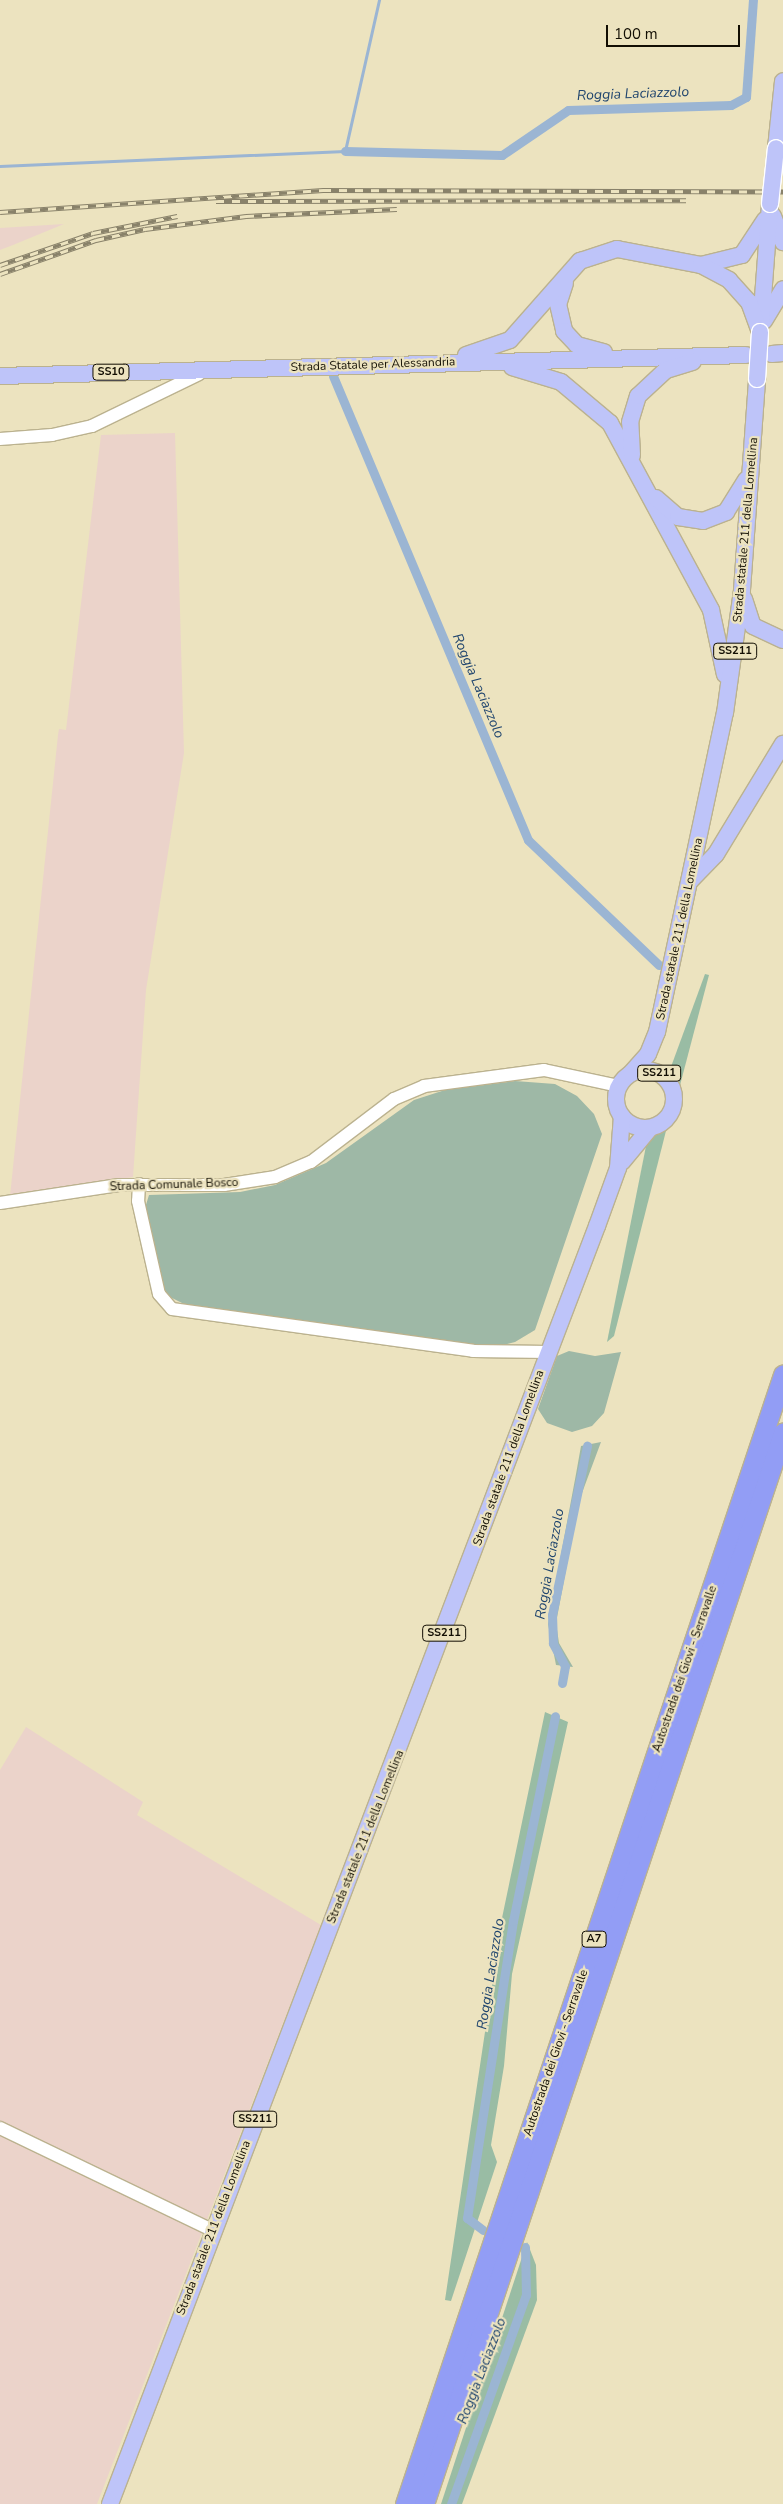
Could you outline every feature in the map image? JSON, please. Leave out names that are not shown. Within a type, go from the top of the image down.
[{"type":"highway","name":"Autostrada dei Giovi - Serravalle","points":[[404,2504],[783,1375]]},
{"type":"highway","name":"Autostrada dei Giovi - Serravalle","points":[[424,2504],[783,1433]]},
{"type":"main road","name":"Strada statale 211 della Lomellina","points":[[110,2504],[212,2230],[423,1690],[618,1168],[622,1116],[616,1098],[619,1086],[648,1054],[657,1032],[725,712],[742,590],[754,446],[760,332],[770,204],[783,81]]},
{"type":"main road","points":[[770,204],[783,242]]},
{"type":"main road","points":[[701,265],[742,255],[757,239],[770,204]]},
{"type":"main road","points":[[429,363],[479,353],[510,340],[571,269],[591,254],[617,249],[701,265],[743,293],[760,332]]},
{"type":"main road","points":[[571,269],[558,304],[560,323],[569,338],[588,350],[652,357]]},
{"type":"main road","points":[[760,332],[783,288]]},
{"type":"main road","points":[[633,460],[630,422],[645,386],[666,370],[727,355]]},
{"type":"main road","name":"Strada Statale per Alessandria","points":[[0,376],[746,355]]},
{"type":"main road","points":[[478,362],[538,372],[580,393],[610,423],[633,460],[718,628],[725,670],[725,712]]},
{"type":"main road","points":[[649,492],[678,517],[716,518],[742,494],[754,446]]},
{"type":"main road","points":[[742,590],[753,626],[783,640]]},
{"type":"main road","points":[[690,881],[716,854],[783,744]]},
{"type":"main road","name":"Strada statale 211 della Lomellina","points":[[618,1168],[650,1128],[666,1119],[673,1108],[674,1096],[668,1080],[657,1032]]},
{"type":"main road","name":"SS211","points":[[631,1073],[648,1070],[668,1080]]},
{"type":"main road","points":[[622,1116],[632,1125],[650,1128]]},
{"type":"street","points":[[0,439],[92,426],[172,384],[222,370]]},
{"type":"street","name":"Strada Comunale Bosco","points":[[0,1203],[139,1184],[232,1184],[294,1170],[394,1100],[424,1086],[544,1070],[619,1086]]},
{"type":"street","points":[[139,1184],[138,1201],[159,1294],[172,1309],[481,1352],[549,1352]]},
{"type":"street","points":[[0,2128],[212,2230]]},
{"type":"shaded area","points":[[64,224],[13,245],[0,250],[0,228]]},
{"type":"shaded area","points":[[175,433],[184,753],[146,990],[133,1177],[10,1196],[58,735],[59,729],[66,730],[101,435]]},
{"type":"shaded area","points":[[26,1727],[143,1802],[137,1815],[321,1925],[97,2504],[0,2504],[0,1770]]},
{"type":"green space","points":[[705,974],[709,975],[679,1089],[668,1075]]},
{"type":"green space","points":[[515,1081],[555,1084],[577,1096],[594,1114],[602,1134],[535,1330],[515,1342],[492,1348],[186,1305],[166,1295],[145,1208],[149,1195],[240,1192],[275,1185],[326,1163],[414,1100],[445,1090]]},
{"type":"green space","points":[[668,1123],[614,1336],[607,1342],[649,1131]]},
{"type":"green space","points":[[569,1351],[595,1356],[621,1352],[604,1413],[592,1426],[572,1432],[547,1423],[538,1409],[557,1356]]},
{"type":"green space","points":[[601,1442],[579,1501],[556,1623],[559,1643],[573,1667],[556,1665],[548,1624],[581,1446]]},
{"type":"green space","points":[[545,1712],[568,1722],[512,1974],[504,2066],[491,2145],[497,2162],[451,2301],[445,2300],[502,1918]]},
{"type":"green space","points":[[527,2242],[536,2265],[537,2300],[462,2504],[441,2504]]},
{"type":"waterway","points":[[0,166],[345,151],[379,0]]},
{"type":"waterway","name":"Roggia Laciazzolo","points":[[345,151],[502,155],[568,110],[731,105],[746,97],[753,0]]},
{"type":"waterway","name":"Roggia Laciazzolo","points":[[333,376],[528,840],[659,965]]},
{"type":"waterway","name":"Roggia Laciazzolo","points":[[562,1683],[565,1666],[553,1643],[552,1615],[587,1446]]},
{"type":"waterway","name":"Roggia Laciazzolo","points":[[483,2230],[467,2218],[513,1921],[555,1716]]},
{"type":"waterway","name":"Roggia Laciazzolo","points":[[451,2504],[526,2295],[525,2247]]},
{"type":"railway","points":[[0,212],[323,190],[783,192]]},
{"type":"railway","points":[[216,201],[686,200]]},
{"type":"railway","points":[[0,274],[96,240],[145,229],[246,216],[397,209]]},
{"type":"railway","points":[[0,265],[93,233],[177,216]]}]
